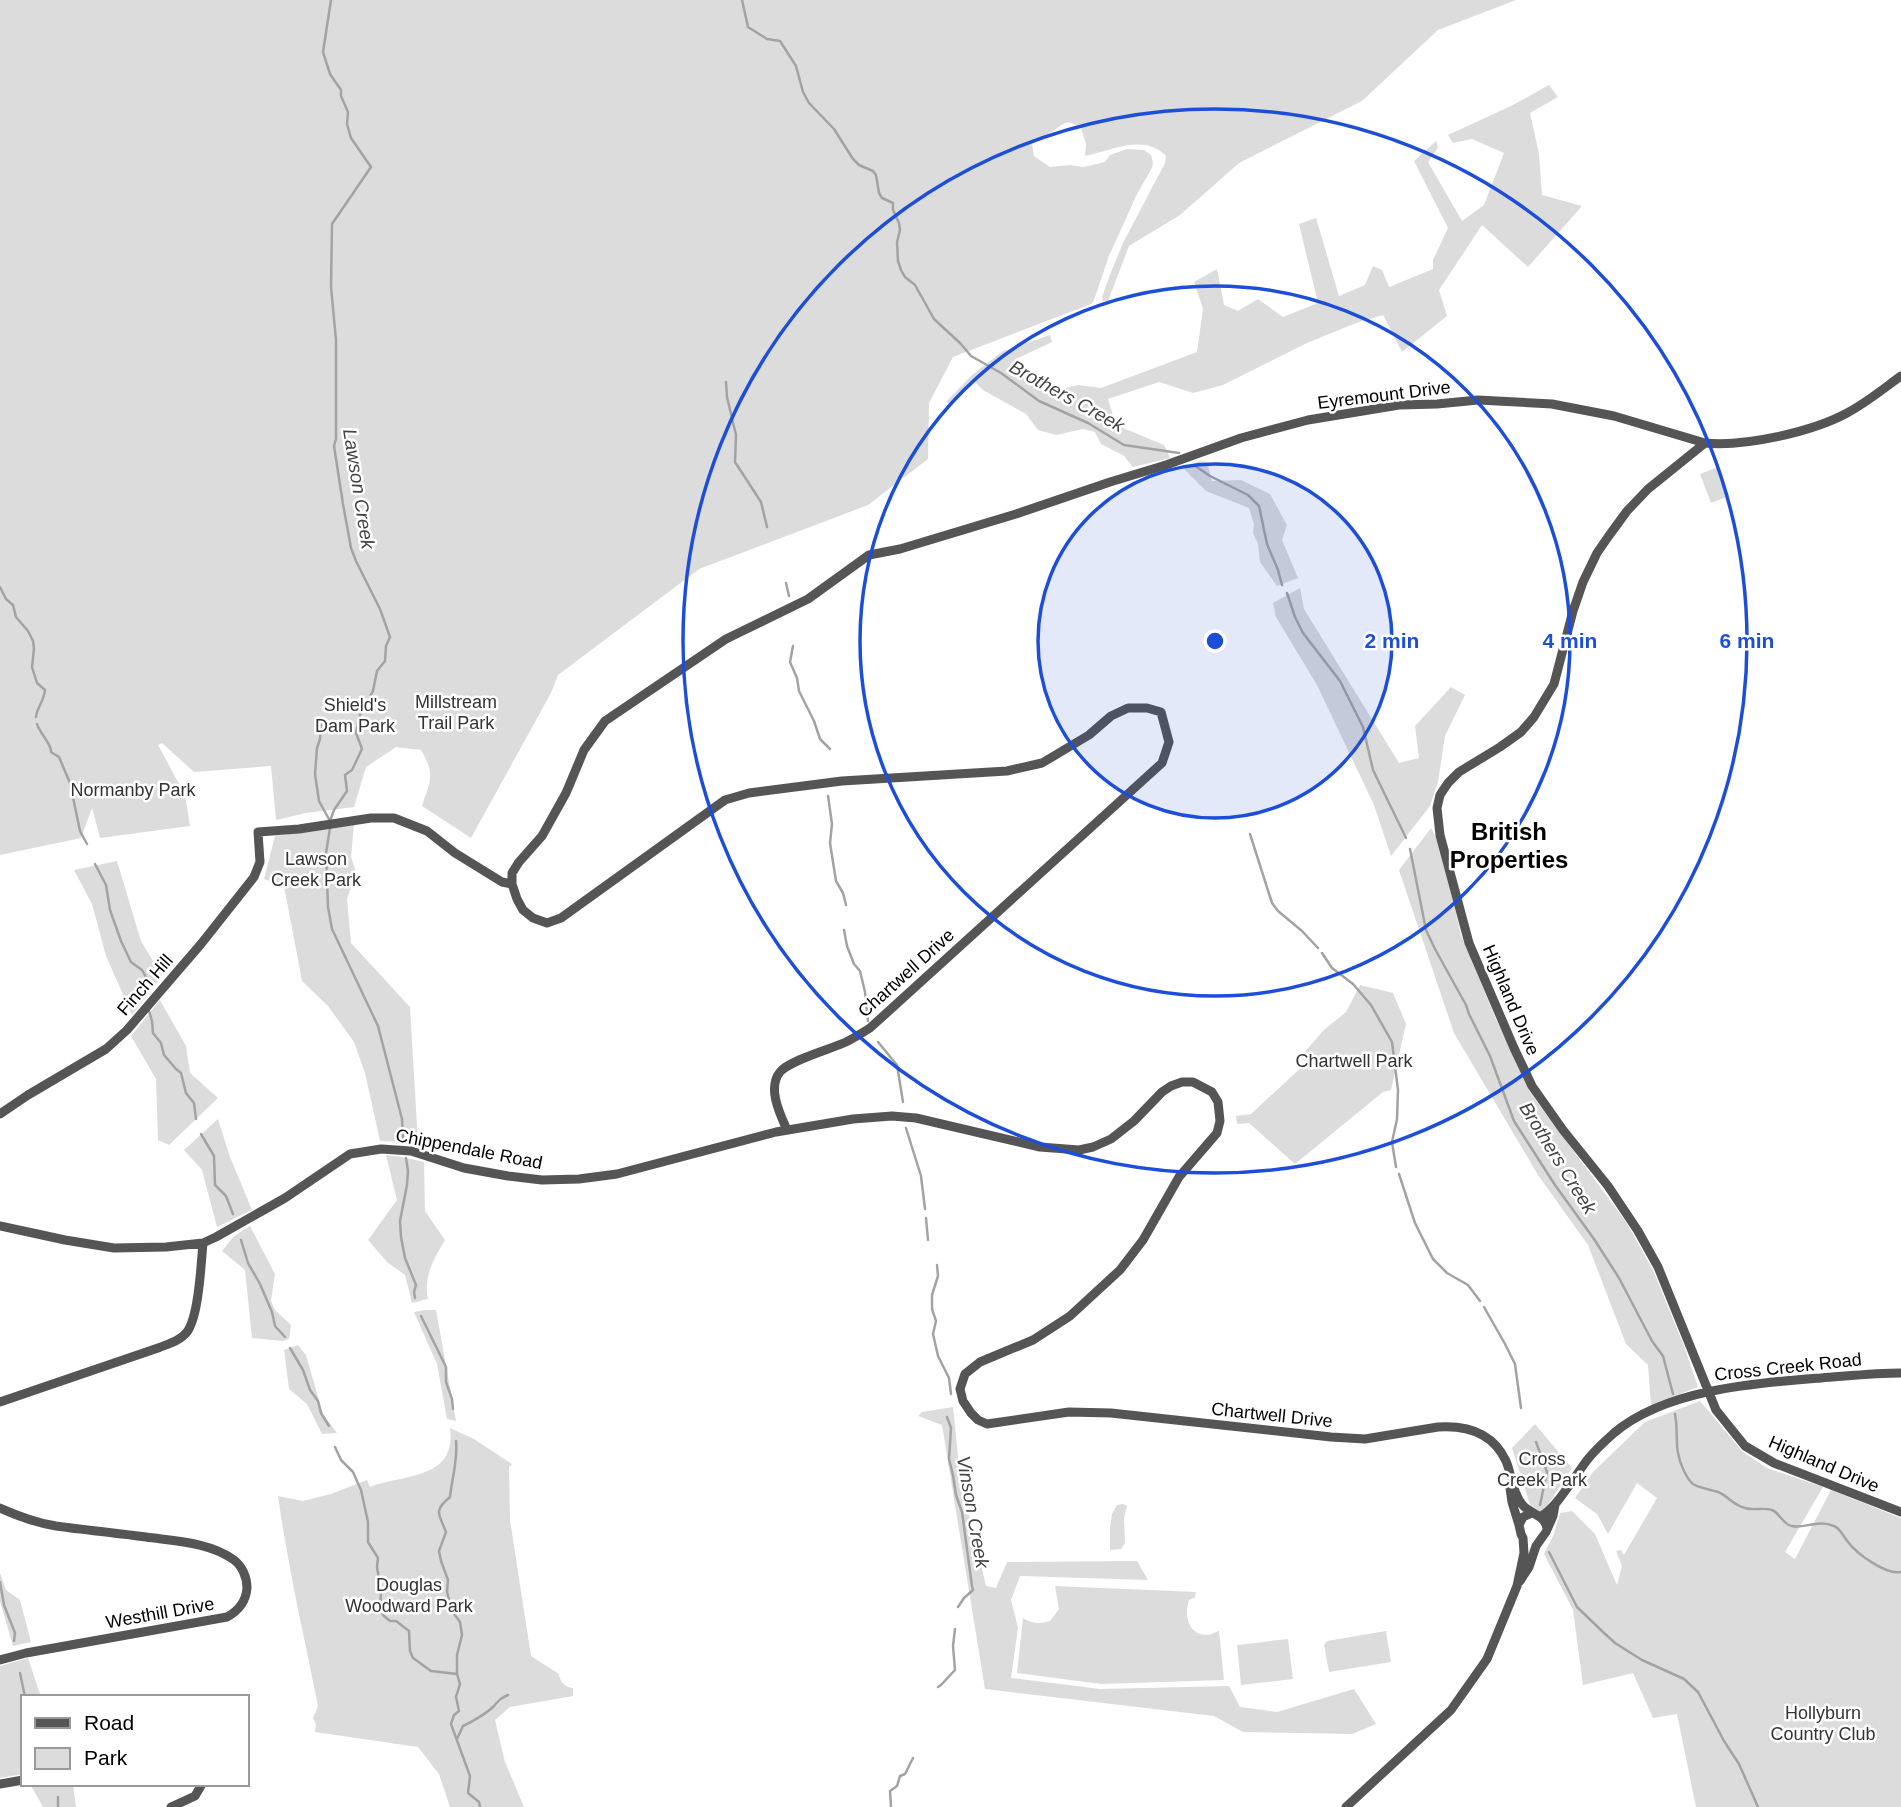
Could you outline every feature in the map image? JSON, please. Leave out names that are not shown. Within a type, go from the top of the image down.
[{"type":"street","name":"Eyremount Drive","points":[[512,884],[512,873],[542,836],[566,793],[584,750],[606,721],[726,639],[808,599],[869,555],[900,549],[1016,514],[1241,438],[1308,420],[1399,405],[1478,400],[1552,404],[1614,415],[1705,443],[1719,444],[1753,440],[1818,425],[1845,414],[1901,376]]},
{"type":"street","name":"Highland Drive","points":[[1705,443],[1648,489],[1597,553],[1573,611],[1554,684],[1534,717],[1521,732],[1459,772],[1447,783],[1437,808],[1440,835],[1464,926],[1532,1086],[1563,1130],[1608,1185],[1638,1231],[1658,1267],[1716,1410],[1745,1446],[1774,1463],[1901,1512]]},
{"type":"street","name":"Chartwell Drive","points":[[512,884],[523,910],[533,918],[547,923],[561,918],[725,800],[749,793],[842,781],[1007,771],[1042,763],[1089,735],[1111,716],[1128,708],[1147,708],[1161,712],[1169,742],[1162,763],[870,1028],[780,1072],[775,1084],[775,1099],[787,1130],[853,1119],[892,1116],[916,1118],[1040,1147],[1079,1150],[1111,1139],[1171,1086],[1182,1082],[1193,1083],[1212,1092],[1218,1102],[1220,1121],[1217,1133],[1179,1177],[1143,1240],[1120,1270],[1070,1316],[1033,1340],[980,1362],[965,1374],[960,1389],[963,1401],[971,1413],[987,1424],[1077,1412],[1111,1413],[1365,1439],[1450,1426],[1482,1433],[1495,1443],[1507,1462],[1510,1476]]},
{"type":"street","name":"Finch Hill","points":[[0,1114],[106,1049],[127,1030],[254,877],[260,862],[258,832],[371,818],[394,818],[427,831],[455,853],[499,880],[512,884]]},
{"type":"street","name":"Chippendale Road","points":[[0,1226],[114,1248],[166,1247],[203,1242],[216,1237],[285,1198],[351,1154],[368,1150],[390,1148],[411,1151],[464,1167],[508,1176],[542,1180],[579,1179],[617,1174],[787,1130]]},
{"type":"street","points":[[0,1402],[158,1349],[179,1339],[187,1332],[193,1317],[203,1242]]},
{"type":"street","name":"Cross Creek Road","points":[[1536,1515],[1545,1515],[1555,1505],[1590,1457],[1613,1434],[1631,1420],[1648,1412],[1708,1391],[1740,1385],[1901,1372]]},
{"type":"street","points":[[1346,1807],[1451,1710],[1487,1659],[1517,1586],[1547,1528],[1544,1519],[1522,1506],[1510,1476]]},
{"type":"street","points":[[1510,1476],[1512,1502],[1523,1538],[1524,1553],[1517,1586]]},
{"type":"street","name":"Cross Creek Road","points":[[1547,1528],[1555,1505]]},
{"type":"street","name":"Westhill Drive","points":[[0,1508],[46,1524],[172,1540],[213,1550],[238,1564],[245,1574],[247,1589],[242,1605],[227,1617],[0,1660]]},
{"type":"street","points":[[1519,1525],[1524,1517],[1536,1515]]},
{"type":"street","points":[[1523,1538],[1532,1541],[1540,1539]]},
{"type":"street","points":[[0,1784],[21,1780]]},
{"type":"street","points":[[171,1807],[195,1796],[201,1786]]},
{"type":"green space","points":[[0,0],[1516,0],[1438,30],[1362,101],[1239,163],[1180,215],[1129,246],[1108,301],[1103,301],[1102,297],[1111,272],[1166,156],[1157,149],[1138,145],[1085,156],[1086,144],[1081,128],[1071,123],[1064,123],[1048,134],[1034,139],[1034,156],[1050,167],[1083,167],[1105,162],[1110,155],[1127,149],[1144,150],[1151,155],[1152,168],[1109,256],[1091,304],[953,357],[929,403],[928,459],[868,505],[699,569],[558,675],[551,693],[471,838],[422,806],[430,772],[421,750],[396,747],[366,767],[354,807],[276,820],[271,766],[194,772],[162,743],[158,745],[185,795],[190,826],[100,838],[92,808],[81,838],[0,855]]},
{"type":"green space","points":[[1549,85],[1558,97],[1530,113],[1539,154],[1542,195],[1582,206],[1528,267],[1482,225],[1439,290],[1447,316],[1402,352],[1383,315],[1307,343],[1223,385],[1193,393],[1159,382],[1108,399],[1116,425],[1164,445],[1170,458],[1133,467],[1124,456],[1101,444],[1095,432],[1083,429],[1056,435],[1038,430],[1026,414],[983,390],[975,382],[951,404],[946,402],[972,375],[1003,351],[1050,335],[1052,342],[1016,359],[1036,378],[1057,390],[1078,385],[1101,388],[1197,352],[1203,309],[1194,282],[1217,269],[1224,305],[1238,311],[1258,299],[1283,317],[1318,303],[1299,224],[1316,218],[1339,296],[1365,285],[1373,266],[1382,270],[1389,287],[1433,269],[1433,260],[1448,228],[1414,161],[1436,141],[1438,148],[1428,162],[1462,221],[1484,205],[1504,153],[1472,139],[1453,143],[1448,135]]},
{"type":"green space","points":[[1199,461],[1207,462],[1212,481],[1241,480],[1270,494],[1287,525],[1282,540],[1298,578],[1277,586],[1260,562],[1249,508],[1206,491],[1184,469]]},
{"type":"green space","points":[[1718,467],[1729,496],[1711,503],[1700,474]]},
{"type":"green space","points":[[1300,588],[1304,609],[1399,763],[1419,758],[1415,726],[1451,687],[1465,695],[1445,736],[1438,782],[1430,806],[1391,856],[1374,805],[1317,685],[1276,617],[1273,603]]},
{"type":"green space","name":"Lawson Creek Park","points":[[354,825],[351,857],[356,872],[347,899],[351,943],[410,1007],[418,1142],[380,1141],[365,1073],[354,1042],[328,1006],[302,981],[284,886],[264,879],[275,836]]},
{"type":"green space","points":[[1431,828],[1440,845],[1461,935],[1495,1017],[1535,1099],[1626,1222],[1653,1270],[1698,1387],[1651,1405],[1648,1365],[1626,1344],[1588,1245],[1538,1175],[1454,1033],[1399,870]]},
{"type":"green space","points":[[117,861],[141,941],[162,976],[132,1015],[106,956],[92,904],[74,870]]},
{"type":"green space","name":"Chartwell Park","points":[[1360,985],[1393,993],[1406,1024],[1391,1090],[1383,1092],[1295,1164],[1249,1123],[1237,1124],[1236,1116],[1251,1114],[1305,1064],[1302,1055],[1324,1030],[1346,1012]]},
{"type":"green space","points":[[160,1000],[186,1046],[190,1073],[218,1098],[169,1145],[158,1140],[156,1079],[131,1036]]},
{"type":"green space","points":[[218,1119],[252,1210],[217,1227],[202,1170],[184,1150]]},
{"type":"green space","points":[[386,1155],[424,1162],[425,1211],[445,1240],[428,1276],[428,1299],[412,1303],[405,1275],[387,1262],[368,1240],[397,1200]]},
{"type":"green space","points":[[250,1226],[275,1274],[271,1301],[275,1310],[291,1325],[289,1339],[283,1341],[252,1338],[245,1270],[222,1251],[234,1236]]},
{"type":"green space","points":[[436,1310],[456,1421],[447,1419],[437,1364],[414,1312]]},
{"type":"green space","points":[[298,1345],[306,1355],[323,1414],[337,1433],[322,1434],[307,1404],[289,1389],[284,1350]]},
{"type":"green space","name":"Hollyburn Country Club","points":[[1700,1401],[1743,1452],[1767,1468],[1823,1487],[1785,1552],[1795,1559],[1831,1490],[1901,1518],[1901,1807],[1696,1807],[1677,1714],[1653,1718],[1633,1673],[1583,1685],[1573,1610],[1544,1554],[1560,1513],[1572,1511],[1595,1534],[1617,1585],[1622,1566],[1616,1551],[1621,1550],[1624,1555],[1657,1498],[1637,1483],[1608,1534],[1597,1514],[1575,1498],[1593,1472],[1645,1422]]},
{"type":"green space","points":[[953,1407],[961,1479],[986,1586],[996,1588],[1007,1562],[1137,1561],[1148,1580],[1020,1576],[1011,1600],[1018,1628],[1011,1678],[1100,1689],[1229,1686],[1240,1707],[1277,1712],[1354,1689],[1376,1724],[1352,1734],[1243,1732],[1214,1716],[985,1689],[942,1425],[918,1416],[922,1412]]},
{"type":"green space","name":"Cross Creek Park","points":[[1535,1424],[1572,1468],[1544,1511],[1540,1512],[1531,1508],[1512,1448]]},
{"type":"green space","name":"Douglas Woodward Park","points":[[450,1428],[474,1439],[512,1464],[509,1467],[510,1520],[531,1656],[559,1674],[563,1684],[573,1688],[573,1696],[510,1707],[495,1720],[505,1762],[524,1807],[450,1807],[439,1774],[418,1747],[315,1732],[316,1724],[313,1718],[318,1706],[278,1496],[303,1501],[367,1480],[370,1487],[425,1472],[437,1466],[445,1457],[450,1445]]},
{"type":"green space","points":[[1117,1505],[1127,1506],[1124,1518],[1125,1543],[1121,1549],[1110,1550],[1112,1514]]},
{"type":"green space","points":[[0,1573],[6,1590],[20,1600],[31,1642],[13,1646],[0,1601]]},
{"type":"green space","points":[[1055,1586],[1196,1592],[1195,1597],[1189,1600],[1187,1618],[1195,1632],[1208,1635],[1219,1631],[1224,1680],[1101,1684],[1017,1673],[1023,1618],[1036,1623],[1050,1621],[1059,1609]]},
{"type":"green space","points":[[1386,1631],[1391,1662],[1329,1672],[1324,1645],[1327,1641]]},
{"type":"green space","points":[[1288,1639],[1293,1679],[1241,1685],[1237,1645]]},
{"type":"green space","points":[[28,1658],[40,1695],[21,1695],[21,1774],[0,1778],[0,1666]]},
{"type":"green space","points":[[31,1786],[73,1786],[76,1807],[43,1807]]},
{"type":"waterway","name":"Lawson Creek","points":[[330,821],[347,791],[345,775],[352,770],[362,749],[356,733],[360,715],[373,691],[377,671],[385,661],[390,637],[351,548],[334,446],[336,340],[331,287],[332,224],[371,167],[351,138],[347,124],[348,112],[341,90],[330,74],[323,52],[331,0]]},
{"type":"waterway","name":"Brothers Creek","points":[[742,0],[748,27],[767,39],[780,41],[796,66],[809,103],[834,129],[853,159],[873,171],[882,198],[893,203],[900,230],[897,242],[901,270],[915,285],[934,319],[971,356],[1001,373],[1039,401],[1088,423],[1124,445],[1179,453]]},
{"type":"waterway","name":"Vinson Creek","points":[[726,382],[736,435],[735,462],[761,502],[767,527]]},
{"type":"waterway","name":"Brothers Creek","points":[[1194,465],[1248,495],[1259,506],[1267,544],[1282,585]]},
{"type":"waterway","name":"Vinson Creek","points":[[786,583],[789,596]]},
{"type":"waterway","points":[[0,587],[33,641],[32,667],[37,683],[45,690],[36,717]]},
{"type":"waterway","name":"Brothers Creek","points":[[1287,593],[1303,633],[1340,681],[1363,727],[1373,770],[1406,838]]},
{"type":"waterway","name":"Vinson Creek","points":[[793,646],[790,662],[799,691],[820,739],[830,749]]},
{"type":"waterway","points":[[321,723],[315,774],[319,801],[330,821]]},
{"type":"waterway","points":[[37,724],[51,752],[59,757],[70,783],[80,831],[87,844]]},
{"type":"waterway","name":"Vinson Creek","points":[[828,796],[832,824],[830,843],[836,881],[846,905]]},
{"type":"waterway","name":"Lawson Creek","points":[[330,828],[326,853],[328,907],[332,929],[378,1026],[402,1119],[403,1138]]},
{"type":"waterway","points":[[1250,834],[1272,903],[1318,948]]},
{"type":"waterway","name":"Brothers Creek","points":[[1410,849],[1426,930],[1490,1056],[1514,1121],[1619,1278],[1652,1341],[1663,1356],[1673,1394]]},
{"type":"waterway","points":[[95,864],[106,885],[110,910],[121,941],[131,962],[142,970],[146,977],[146,995]]},
{"type":"waterway","name":"Vinson Creek","points":[[844,930],[854,964],[860,971],[868,1021]]},
{"type":"waterway","points":[[1322,953],[1332,968],[1353,984],[1371,1005],[1392,1042],[1398,1090],[1397,1119],[1392,1142],[1396,1167]]},
{"type":"waterway","points":[[149,1011],[153,1033],[161,1043],[164,1055],[181,1073],[186,1093],[194,1103],[196,1119]]},
{"type":"waterway","name":"Vinson Creek","points":[[878,1042],[897,1065],[903,1102]]},
{"type":"waterway","name":"Vinson Creek","points":[[906,1128],[921,1176],[925,1209]]},
{"type":"waterway","points":[[201,1134],[214,1156],[215,1185],[226,1196],[233,1214]]},
{"type":"waterway","name":"Lawson Creek","points":[[406,1158],[408,1171],[400,1221],[401,1237],[405,1258],[416,1285],[415,1298]]},
{"type":"waterway","points":[[1399,1174],[1415,1223],[1433,1259],[1447,1273],[1468,1285],[1480,1301]]},
{"type":"waterway","name":"Vinson Creek","points":[[926,1218],[928,1240]]},
{"type":"waterway","points":[[241,1240],[248,1263],[272,1312],[275,1326],[285,1337]]},
{"type":"waterway","name":"Vinson Creek","points":[[937,1265],[938,1276],[932,1295],[932,1309],[936,1321],[933,1334],[938,1356],[949,1378],[951,1394]]},
{"type":"waterway","points":[[1484,1307],[1515,1364],[1521,1408]]},
{"type":"waterway","name":"Lawson Creek","points":[[421,1316],[446,1367],[446,1382],[453,1409]]},
{"type":"waterway","points":[[290,1348],[329,1426]]},
{"type":"waterway","name":"Brothers Creek","points":[[1675,1414],[1677,1449],[1685,1473],[1693,1484],[1718,1492],[1745,1508],[1772,1510],[1789,1525],[1797,1527],[1822,1523],[1834,1526],[1865,1558],[1880,1567],[1901,1572]]},
{"type":"waterway","name":"Vinson Creek","points":[[947,1417],[951,1428],[949,1459],[962,1512],[973,1590],[958,1607]]},
{"type":"waterway","name":"Lawson Creek","points":[[456,1441],[456,1462],[450,1497],[439,1509],[446,1532],[439,1551],[448,1580],[447,1592],[452,1611],[460,1622],[462,1635],[457,1655],[460,1684],[456,1697],[459,1711],[454,1715],[451,1724],[470,1776],[468,1793],[479,1802],[480,1807]]},
{"type":"waterway","points":[[1536,1442],[1547,1472],[1540,1505]]},
{"type":"waterway","points":[[335,1447],[341,1460],[353,1472],[361,1490],[368,1522],[368,1542],[378,1558],[380,1610],[390,1621],[396,1621],[409,1631],[413,1658],[431,1671],[457,1674]]},
{"type":"waterway","points":[[1549,1552],[1577,1607],[1603,1632],[1642,1660],[1684,1679],[1698,1692],[1739,1764],[1758,1807]]},
{"type":"waterway","points":[[0,1582],[4,1605],[15,1633],[14,1641]]},
{"type":"waterway","name":"Vinson Creek","points":[[938,1687],[955,1670],[955,1629]]},
{"type":"waterway","points":[[20,1673],[25,1695]]},
{"type":"waterway","points":[[457,1739],[463,1726],[508,1695]]},
{"type":"waterway","name":"Vinson Creek","points":[[891,1807],[890,1791],[897,1786],[900,1776],[905,1774],[913,1758]]},
{"type":"waterway","points":[[58,1797],[58,1807]]},
{"type":"district","name":"British Properties","points":[[1509,845]]},
{"type":"park label","name":"Millstream Trail Park","points":[[456,712]]},
{"type":"park label","name":"Shield's Dam Park","points":[[355,715]]},
{"type":"park label","name":"Normanby Park","points":[[133,790]]}]
